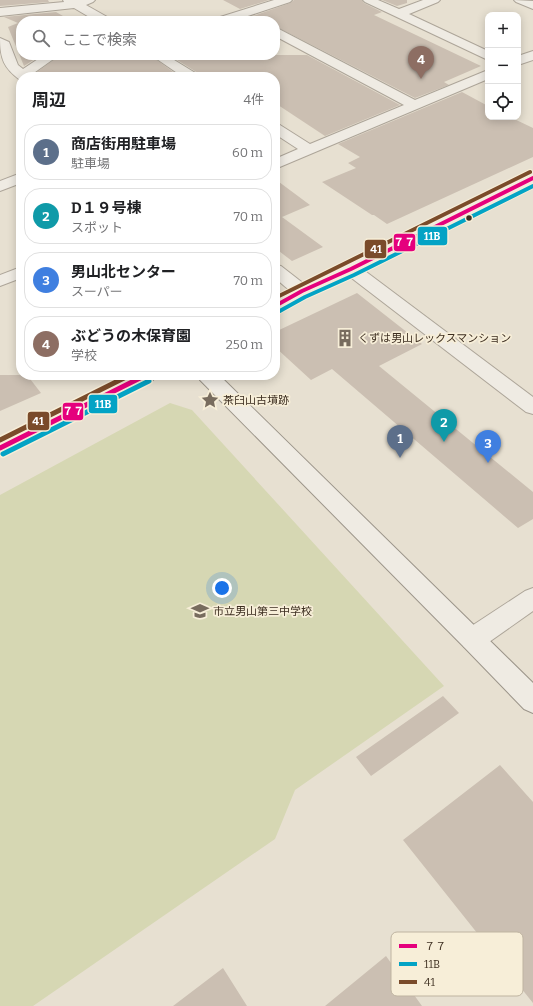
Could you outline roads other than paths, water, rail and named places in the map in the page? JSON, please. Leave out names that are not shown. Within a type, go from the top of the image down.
[{"type":"street","points":[[0,12],[89,0]]},
{"type":"street","points":[[237,16],[286,0]]},
{"type":"street","points":[[369,0],[485,55]]},
{"type":"street","points":[[398,14],[434,0]]},
{"type":"street","points":[[520,0],[533,5]]},
{"type":"street","points":[[73,2],[97,16]]},
{"type":"street","points":[[243,14],[247,16]]},
{"type":"street","points":[[280,34],[415,105]]},
{"type":"street","points":[[0,42],[5,45],[12,67],[19,72]]},
{"type":"street","points":[[521,61],[533,55]]},
{"type":"street","points":[[30,72],[46,60]]},
{"type":"street","points":[[165,60],[184,72]]},
{"type":"street","points":[[280,162],[485,75]]},
{"type":"street","points":[[280,131],[309,150]]},
{"type":"street","points":[[280,303],[533,178]]},
{"type":"street","points":[[0,186],[16,180]]},
{"type":"street","points":[[351,269],[533,407]]},
{"type":"street","points":[[0,281],[16,274]]},
{"type":"street","points":[[280,274],[302,291]]},
{"type":"street","points":[[0,448],[136,380]]},
{"type":"street","points":[[212,380],[473,639],[533,701]]},
{"type":"street","points":[[473,639],[533,598]]},
{"type":"place","name":"ぶどうの木保育園","points":[[421,79]]},
{"type":"place","name":"くずは男山レックスマンション","points":[[345,338]]},
{"type":"place","name":"茶臼山古墳跡","points":[[210,400]]},
{"type":"place","name":"D１９号棟","points":[[444,442]]},
{"type":"place","name":"商店街用駐車場","points":[[400,458]]},
{"type":"place","name":"男山北センター","points":[[488,463]]},
{"type":"place","name":"市立男山第三中学校","points":[[200,611]]}]
